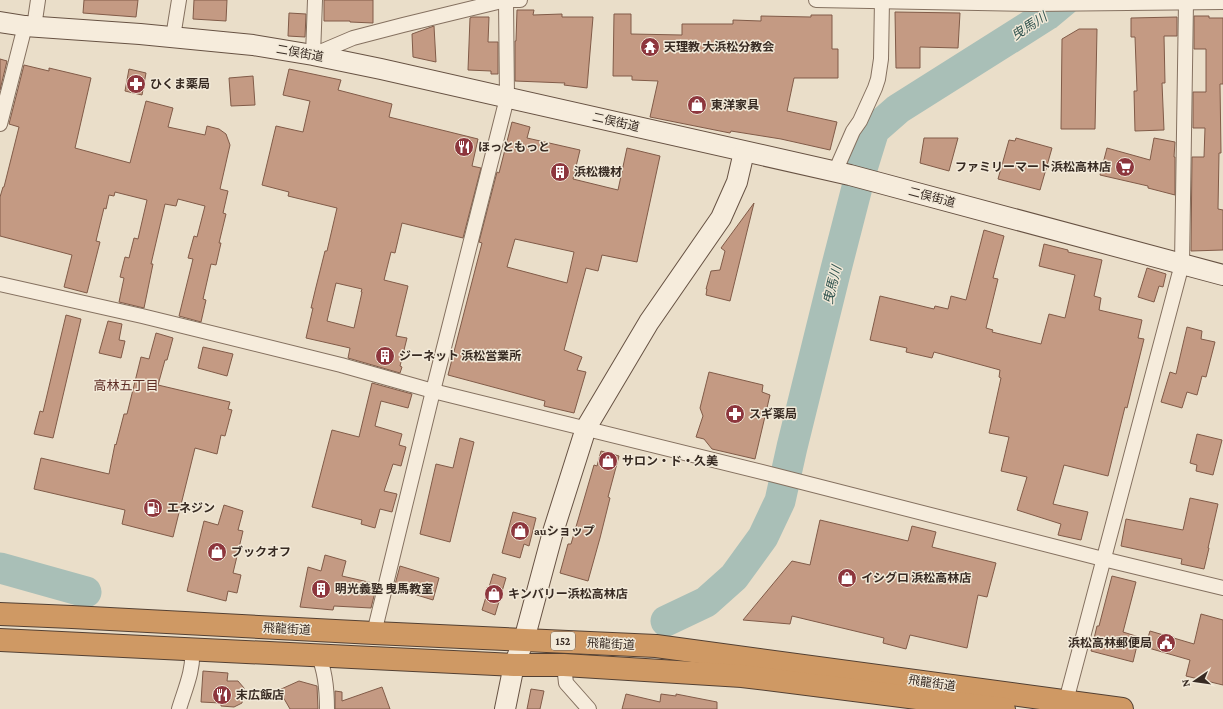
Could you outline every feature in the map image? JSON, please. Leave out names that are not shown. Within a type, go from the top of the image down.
[{"type":"highway","name":"飛龍街道","points":[[0,614],[668,647],[1122,709]]},
{"type":"highway","name":"飛龍街道","points":[[0,640],[514,665],[564,665],[742,676],[1004,709]]},
{"type":"street","points":[[0,124],[38,0]]},
{"type":"street","points":[[173,38],[179,0]]},
{"type":"street","points":[[315,0],[313,55],[360,36],[506,0],[520,0]]},
{"type":"street","points":[[374,633],[507,98],[506,0]]},
{"type":"street","points":[[816,0],[1073,4],[1223,2]]},
{"type":"street","points":[[842,174],[853,131],[860,121],[878,79],[881,59],[882,1]]},
{"type":"street","points":[[1066,701],[1182,264],[1186,2]]},
{"type":"street","name":"二俣街道","points":[[0,22],[29,26],[253,45],[313,55],[381,69],[875,182],[1223,275]]},
{"type":"street","points":[[505,709],[514,665],[524,640],[553,532],[586,428],[648,322],[721,218],[738,182],[744,152]]},
{"type":"street","points":[[0,284],[158,320],[341,365],[433,391],[1223,588]]},
{"type":"street","points":[[179,709],[192,669],[192,649]]},
{"type":"street","points":[[318,656],[323,666],[327,696],[327,709]]},
{"type":"street","points":[[564,665],[566,683],[589,709]]},
{"type":"building","points":[[84,0],[138,0],[136,17],[83,13]]},
{"type":"building","points":[[194,0],[227,0],[226,21],[193,19]]},
{"type":"building","points":[[324,0],[373,0],[373,23],[324,21]]},
{"type":"building","points":[[517,10],[534,10],[533,15],[562,14],[562,17],[593,17],[587,88],[564,85],[565,83],[515,81]]},
{"type":"building","points":[[895,12],[960,13],[958,48],[920,47],[920,68],[896,68]]},
{"type":"building","points":[[289,13],[306,14],[305,37],[288,36]]},
{"type":"building","points":[[614,14],[631,14],[631,34],[682,35],[682,24],[733,24],[733,20],[761,21],[761,16],[811,17],[811,15],[832,15],[832,49],[838,49],[838,78],[794,78],[787,111],[837,122],[830,150],[781,139],[731,131],[730,133],[650,117],[658,81],[632,80],[632,76],[613,76]]},
{"type":"building","points":[[1194,16],[1223,18],[1223,84],[1220,84],[1221,153],[1219,153],[1218,209],[1223,210],[1223,250],[1191,251],[1192,157],[1204,157],[1205,128],[1193,128],[1193,92],[1206,92],[1206,49],[1194,49]]},
{"type":"building","points":[[489,17],[488,42],[498,42],[498,74],[491,74],[491,71],[468,70],[470,18]]},
{"type":"building","points":[[1177,17],[1177,36],[1164,36],[1165,83],[1162,83],[1164,130],[1135,131],[1134,91],[1137,91],[1135,37],[1131,37],[1131,18]]},
{"type":"building","points":[[434,26],[436,62],[413,57],[412,34]]},
{"type":"building","points":[[1079,29],[1097,29],[1095,129],[1061,129],[1062,39]]},
{"type":"building","points":[[0,59],[7,61],[0,90]]},
{"type":"building","points":[[24,65],[49,71],[49,68],[91,78],[75,148],[130,163],[146,101],[173,108],[168,127],[205,135],[207,126],[219,129],[226,134],[230,145],[220,189],[228,191],[223,213],[226,214],[219,243],[221,243],[216,265],[211,264],[203,299],[206,300],[201,322],[179,316],[193,259],[188,258],[194,236],[197,237],[205,206],[178,199],[176,206],[165,204],[151,264],[153,264],[144,308],[119,302],[124,278],[120,277],[125,257],[129,258],[134,238],[138,239],[147,200],[115,192],[114,196],[109,195],[106,209],[104,208],[96,241],[100,242],[87,293],[64,287],[72,255],[0,236],[0,197],[4,187],[19,127],[9,124]]},
{"type":"building","points":[[129,69],[146,73],[142,95],[125,91]]},
{"type":"building","points":[[289,69],[341,80],[338,90],[392,104],[389,117],[478,139],[472,166],[481,168],[463,238],[402,223],[395,253],[391,252],[384,280],[408,286],[396,336],[407,338],[400,366],[402,367],[400,373],[348,358],[350,348],[306,338],[316,287],[325,251],[327,251],[337,208],[288,196],[289,192],[262,185],[276,126],[303,132],[310,101],[283,95]],"holes":[[[336,283],[362,289],[354,328],[327,321]]]},
{"type":"building","points":[[253,76],[255,105],[231,106],[229,78]]},
{"type":"building","points":[[512,122],[530,127],[527,138],[580,150],[573,179],[618,190],[627,148],[660,156],[637,262],[602,255],[598,271],[586,268],[564,350],[582,357],[577,370],[586,372],[574,413],[544,406],[545,401],[448,375],[482,243],[479,242],[497,172],[499,173]],"holes":[[[515,239],[574,252],[567,283],[507,267]]]},
{"type":"building","points":[[924,138],[958,138],[949,171],[920,163]]},
{"type":"building","points":[[1016,138],[1052,148],[1040,190],[998,179],[1009,140],[1015,141]]},
{"type":"building","points":[[1154,138],[1175,142],[1175,195],[1148,188],[1148,186],[1100,175],[1107,148],[1150,160]]},
{"type":"building","points":[[754,203],[730,301],[706,295],[706,289],[711,271],[720,270],[725,251],[721,248]]},
{"type":"building","points":[[984,230],[1004,236],[993,278],[998,279],[986,328],[993,330],[992,332],[1041,344],[1049,314],[1065,318],[1075,275],[1039,266],[1044,244],[1068,250],[1068,252],[1102,260],[1094,296],[1101,298],[1099,310],[1142,320],[1138,338],[1144,339],[1108,476],[1064,465],[1053,504],[1088,512],[1081,540],[1058,535],[1061,524],[1017,510],[1027,477],[1001,471],[1009,437],[989,433],[1001,378],[999,377],[1000,370],[934,352],[932,358],[906,352],[907,348],[870,340],[880,296],[934,309],[935,306],[948,309],[951,296],[966,300]]},
{"type":"building","points":[[1147,268],[1166,274],[1163,287],[1159,286],[1154,302],[1138,297]]},
{"type":"building","points":[[66,315],[81,319],[53,438],[34,434],[40,411],[43,412]]},
{"type":"building","points":[[108,321],[122,324],[119,340],[125,341],[121,358],[99,353]]},
{"type":"building","points":[[1187,327],[1202,331],[1201,339],[1215,342],[1206,377],[1202,376],[1197,395],[1187,392],[1182,408],[1161,402],[1170,372],[1176,374]]},
{"type":"building","points":[[156,333],[173,338],[158,385],[230,402],[228,409],[232,410],[225,436],[221,435],[217,454],[195,448],[173,537],[122,524],[125,510],[34,489],[41,458],[109,474],[115,444],[116,445],[124,414],[127,414],[141,357],[149,359]]},
{"type":"building","points":[[203,347],[233,354],[227,376],[198,368]]},
{"type":"building","points":[[709,372],[763,385],[762,392],[770,395],[755,459],[712,449],[704,439],[696,437],[703,416],[700,408]]},
{"type":"building","points":[[372,383],[412,394],[408,408],[381,401],[375,426],[402,434],[399,445],[406,447],[401,466],[393,464],[384,491],[397,494],[392,512],[380,509],[375,528],[361,524],[362,520],[312,507],[332,430],[359,437]]},
{"type":"building","points":[[1197,434],[1222,440],[1213,475],[1196,471],[1197,465],[1190,463]]},
{"type":"building","points":[[460,438],[474,442],[450,542],[420,534],[436,464],[453,468]]},
{"type":"building","points":[[601,451],[619,456],[608,497],[610,498],[588,581],[560,573],[568,544],[571,544],[594,465],[597,466]]},
{"type":"building","points":[[1190,498],[1218,504],[1204,569],[1181,564],[1182,559],[1121,546],[1126,519],[1183,530]]},
{"type":"building","name":"ブックオフ","points":[[224,505],[243,511],[238,530],[243,531],[233,573],[241,575],[237,593],[228,591],[226,601],[187,591],[204,521],[218,525]]},
{"type":"building","name":"auショップ","points":[[513,512],[536,518],[529,546],[524,544],[520,558],[502,553]]},
{"type":"building","points":[[820,520],[908,541],[912,526],[936,532],[932,547],[996,563],[987,597],[978,595],[967,648],[910,635],[906,649],[883,643],[884,638],[792,616],[790,624],[743,620],[792,561],[810,565]]},
{"type":"building","name":"明光義塾 曳馬教室","points":[[325,555],[346,561],[342,576],[377,584],[371,608],[334,606],[333,610],[300,607],[308,567],[321,571]]},
{"type":"building","points":[[400,566],[439,578],[433,600],[394,588]]},
{"type":"building","name":"キンバリー浜松高林店","points":[[493,574],[506,578],[495,615],[482,610]]},
{"type":"building","points":[[1112,576],[1136,582],[1123,632],[1139,637],[1133,662],[1091,651]]},
{"type":"building","points":[[1201,614],[1223,620],[1223,685],[1186,676],[1190,660],[1145,647],[1150,631],[1194,644]]},
{"type":"building","name":"末広飯店","points":[[203,671],[228,673],[227,681],[238,681],[244,688],[242,703],[234,707],[221,706],[221,703],[201,702]]},
{"type":"building","points":[[299,681],[317,686],[318,709],[290,709],[279,690]]},
{"type":"building","points":[[382,687],[390,709],[335,709],[335,691],[342,692],[342,701]]},
{"type":"building","points":[[531,689],[544,691],[540,709],[527,709]]},
{"type":"building","points":[[626,694],[660,702],[661,694],[676,696],[676,694],[717,702],[717,709],[622,709]]},
{"type":"waterway","name":"曳馬川","points":[[666,621],[706,602],[734,577],[763,537],[780,501],[836,269],[861,172],[874,130],[898,109],[1047,15],[1065,0]]},
{"type":"waterway","points":[[0,568],[86,592]]},
{"type":"place","name":"天理教 大浜松分教会","points":[[650,47]]},
{"type":"place","name":"ひくま薬局","points":[[136,84]]},
{"type":"place","name":"東洋家具","points":[[697,105]]},
{"type":"place","name":"ほっともっと","points":[[464,147]]},
{"type":"place","name":"ファミリーマート浜松高林店","points":[[1125,167]]},
{"type":"place","name":"浜松機材","points":[[560,172]]},
{"type":"place","name":"ジーネット 浜松営業所","points":[[385,356]]},
{"type":"place","name":"スギ薬局","points":[[735,414]]},
{"type":"place","name":"サロン・ド・久美","points":[[608,461]]},
{"type":"place","name":"エネジン","points":[[153,508]]},
{"type":"place","name":"auショップ","points":[[520,531]]},
{"type":"place","name":"ブックオフ","points":[[217,552]]},
{"type":"place","name":"イシグロ 浜松高林店","points":[[847,578]]},
{"type":"place","name":"明光義塾 曳馬教室","points":[[321,589]]},
{"type":"place","name":"キンバリー浜松高林店","points":[[494,594]]},
{"type":"place","name":"浜松高林郵便局","points":[[1166,643]]},
{"type":"place","name":"末広飯店","points":[[222,695]]},
{"type":"district","name":"高林五丁目","points":[[126,385]]}]
